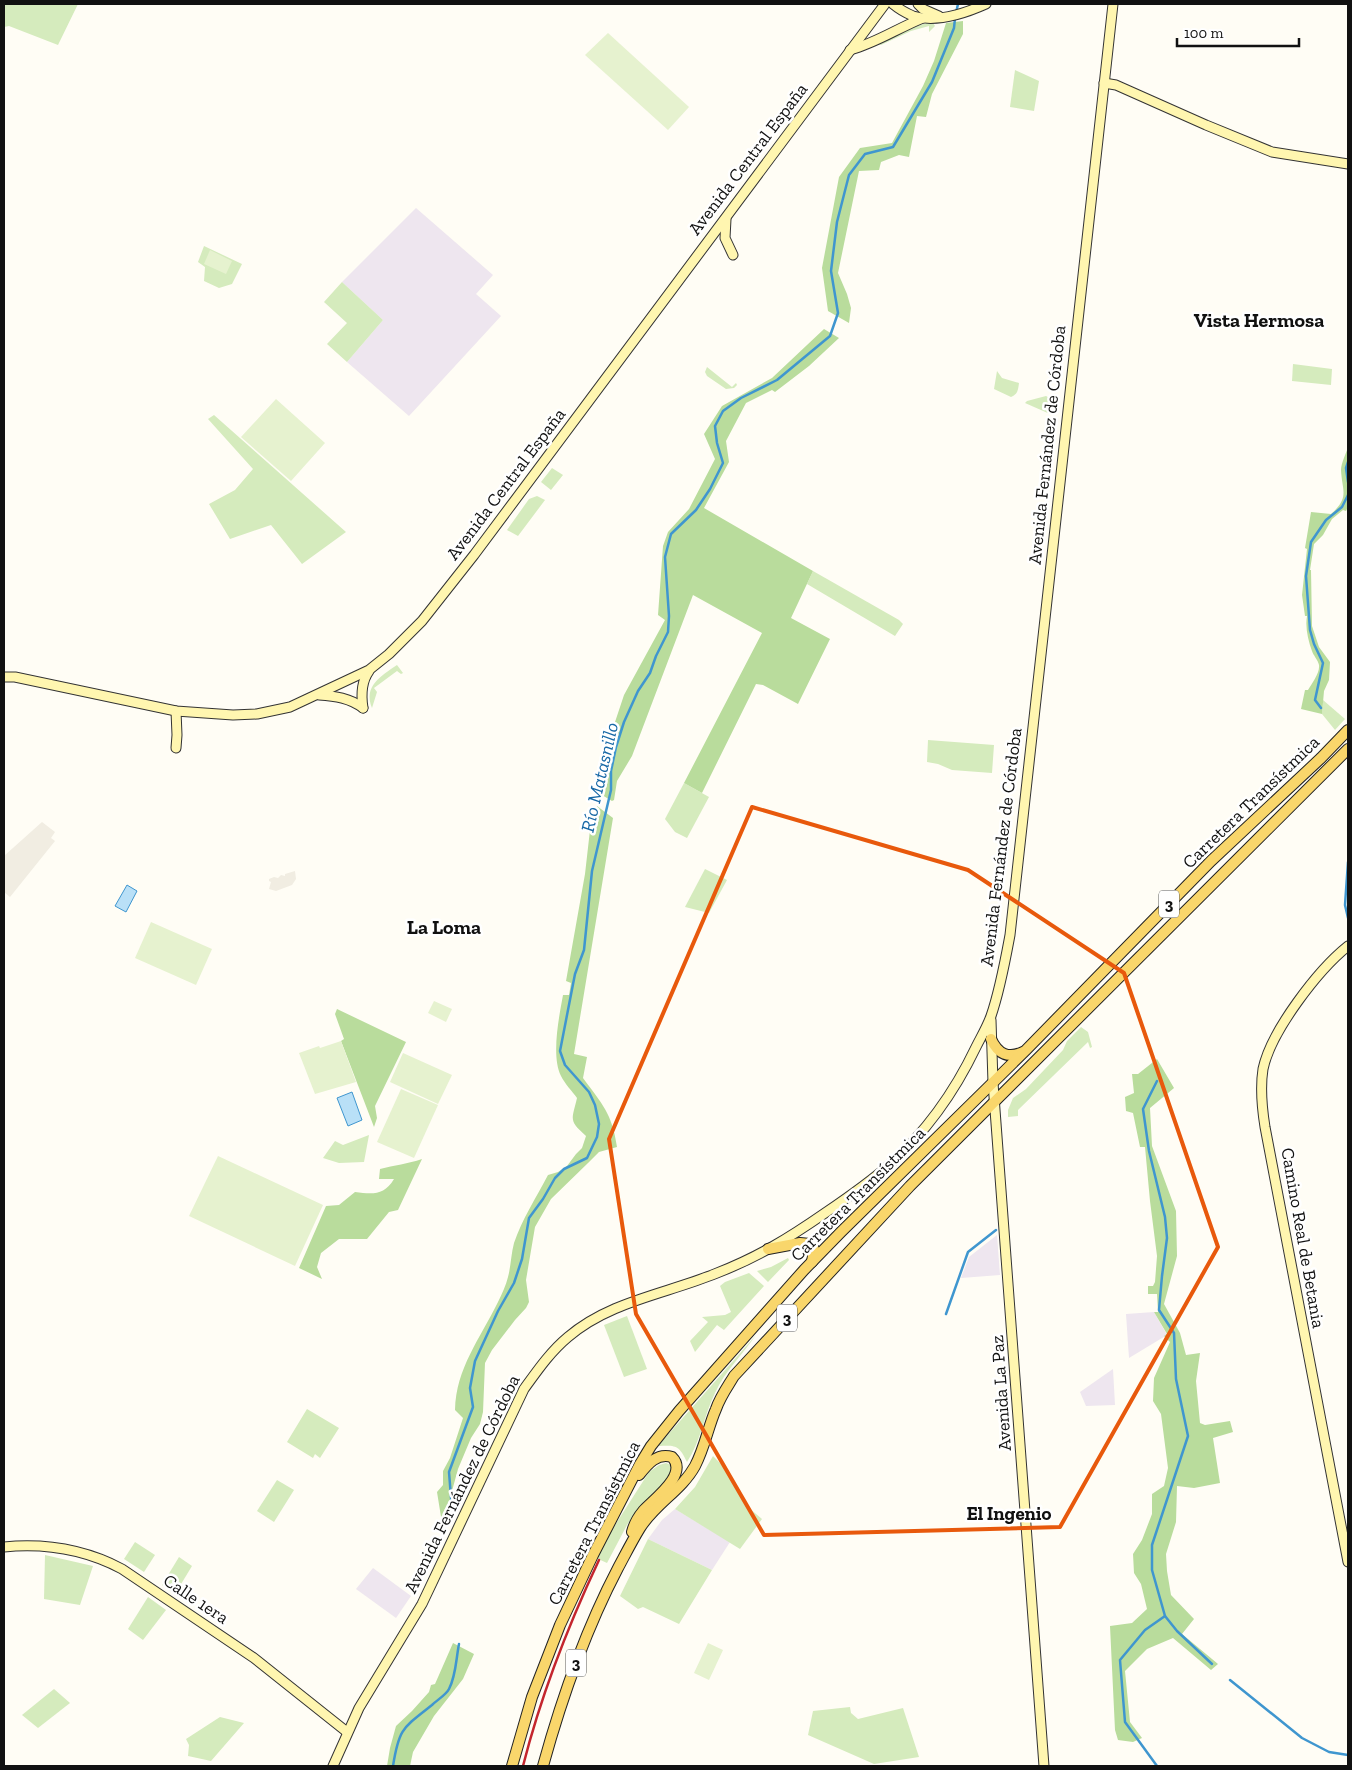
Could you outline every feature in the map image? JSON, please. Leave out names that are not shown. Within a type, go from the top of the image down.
[{"type":"main road","name":"Avenida Central España","points":[[4,676],[176,711],[210,715],[257,714],[290,707],[318,695],[369,670],[390,654],[422,621],[885,4]]},
{"type":"main road","points":[[893,4],[905,12],[924,18]]},
{"type":"main road","points":[[918,4],[923,9],[943,16]]},
{"type":"main road","points":[[850,50],[870,44],[896,29],[924,18],[957,13],[986,4]]},
{"type":"main road","name":"Avenida Fernández de Córdoba","points":[[333,1766],[359,1708],[422,1604],[524,1389],[543,1362],[567,1337],[588,1322],[614,1308],[714,1274],[746,1261],[788,1239],[858,1190],[890,1165],[929,1122],[971,1058],[991,1017],[1010,935],[1113,4]]},
{"type":"main road","points":[[1104,83],[1116,85],[1272,152],[1348,164]]},
{"type":"main road","points":[[727,216],[725,238],[732,255]]},
{"type":"main road","points":[[318,695],[345,698],[356,702],[363,708],[362,688],[364,677],[369,670]]},
{"type":"main road","points":[[176,711],[176,748]]},
{"type":"main road","name":"Carretera Transístmica","points":[[512,1766],[532,1697],[560,1625],[593,1555],[651,1446],[812,1262],[841,1232],[994,1083],[1211,860],[1321,758],[1348,730]]},
{"type":"main road","name":"Carretera Transístmica","points":[[543,1766],[557,1716],[586,1636],[602,1599],[640,1527],[659,1504],[684,1481],[694,1467],[704,1445],[716,1408],[734,1376],[910,1186],[1348,749]]},
{"type":"main road","name":"Camino Real de Betania","points":[[1348,946],[1304,993],[1279,1030],[1264,1069],[1262,1087],[1265,1127],[1348,1562]]},
{"type":"main road","name":"Avenida La Paz","points":[[991,1017],[994,1083],[1044,1766]]},
{"type":"main road","points":[[991,1039],[997,1050],[1005,1055],[1014,1056],[1026,1050]]},
{"type":"main road","points":[[768,1249],[800,1243],[810,1244],[814,1249],[812,1262]]},
{"type":"main road","points":[[620,1564],[636,1522],[643,1511],[673,1480],[677,1470],[676,1462],[672,1457],[667,1456],[656,1459],[628,1487]]},
{"type":"main road","name":"Calle 1era","points":[[4,1547],[24,1545],[73,1551],[106,1561],[122,1569],[254,1658],[347,1732]]},
{"type":"highlighted area","points":[[752,807],[968,870],[1124,973],[1218,1247],[1060,1527],[764,1535],[636,1314],[609,1139]]},
{"type":"shaded area","points":[[416,208],[493,275],[476,294],[501,316],[409,416],[347,362],[383,320],[342,282]]},
{"type":"shaded area","points":[[42,822],[55,832],[51,838],[55,841],[10,897],[4,892],[4,856]]},
{"type":"shaded area","points":[[295,871],[296,879],[292,885],[276,891],[269,889],[271,882],[269,879],[278,878],[281,875],[285,876],[285,874]]},
{"type":"shaded area","points":[[997,1235],[1000,1275],[961,1278],[969,1257]]},
{"type":"shaded area","points":[[1154,1312],[1167,1335],[1129,1358],[1126,1314]]},
{"type":"shaded area","points":[[1113,1369],[1115,1405],[1086,1406],[1080,1392]]},
{"type":"shaded area","points":[[675,1509],[730,1542],[712,1570],[648,1539],[662,1520]]},
{"type":"shaded area","points":[[373,1568],[411,1596],[396,1618],[356,1589]]},
{"type":"green space","points":[[4,4],[78,4],[58,45],[9,26],[4,27]]},
{"type":"green space","points":[[963,21],[963,34],[932,94],[926,117],[917,116],[909,157],[899,155],[881,162],[879,170],[859,171],[838,273],[851,308],[849,323],[828,311],[822,268],[839,177],[860,148],[892,143],[923,86],[934,61],[946,23]]},
{"type":"green space","points":[[930,22],[935,26],[929,32],[929,26],[911,31],[881,45],[878,44],[910,28]]},
{"type":"green space","points":[[608,33],[689,107],[668,130],[585,55]]},
{"type":"green space","points":[[1015,70],[1039,81],[1034,111],[1010,107]]},
{"type":"green space","points":[[204,246],[242,264],[232,284],[219,288],[204,281],[205,267],[198,262]]},
{"type":"green space","points":[[210,250],[232,261],[226,274],[204,264]]},
{"type":"green space","points":[[342,282],[383,320],[347,362],[327,344],[347,323],[324,302]]},
{"type":"green space","points":[[824,329],[839,338],[809,366],[775,392],[772,390],[746,403],[726,441],[729,462],[704,508],[813,571],[791,618],[830,639],[798,704],[763,685],[756,684],[702,793],[684,783],[762,633],[693,595],[632,756],[617,781],[614,800],[612,801],[602,795],[600,791],[607,746],[624,695],[665,620],[658,615],[663,546],[668,532],[689,509],[715,459],[704,434],[722,406],[772,378]]},
{"type":"green space","points":[[1293,364],[1332,369],[1331,385],[1292,381]]},
{"type":"green space","points":[[707,367],[732,387],[736,383],[737,385],[734,388],[726,389],[707,376],[705,372]]},
{"type":"green space","points":[[997,371],[1002,378],[1019,383],[1015,395],[1011,397],[994,389]]},
{"type":"green space","points":[[1046,396],[1058,403],[1057,409],[1050,414],[1025,403],[1027,401]]},
{"type":"green space","points":[[276,399],[325,443],[291,481],[241,437]]},
{"type":"green space","points":[[214,415],[346,532],[302,564],[271,525],[230,539],[209,504],[235,490],[253,469],[208,419]]},
{"type":"green space","points":[[1348,447],[1348,507],[1346,511],[1343,510],[1332,519],[1323,535],[1314,544],[1310,570],[1312,626],[1319,647],[1330,662],[1329,680],[1324,691],[1322,714],[1301,709],[1305,690],[1308,690],[1319,668],[1308,638],[1307,616],[1305,616],[1302,595],[1307,549],[1305,548],[1311,512],[1331,514],[1341,503],[1344,494],[1341,467]]},
{"type":"green space","points":[[552,468],[563,475],[551,490],[541,482]]},
{"type":"green space","points":[[537,496],[545,500],[518,536],[507,530],[529,499]]},
{"type":"green space","points":[[813,571],[899,620],[903,624],[895,636],[807,584]]},
{"type":"green space","points":[[397,665],[403,673],[401,674],[397,671],[374,688],[377,692],[372,708],[370,694],[375,682]]},
{"type":"green space","points":[[1323,700],[1345,719],[1335,730],[1322,714]]},
{"type":"green space","points":[[928,740],[994,745],[992,773],[952,770],[927,762]]},
{"type":"green space","points":[[684,783],[709,797],[687,838],[675,832],[665,819]]},
{"type":"green space","points":[[597,806],[613,818],[574,1054],[587,1057],[583,1078],[601,1102],[609,1117],[617,1147],[599,1152],[551,1199],[535,1227],[526,1280],[529,1302],[492,1350],[485,1363],[483,1412],[480,1424],[471,1438],[458,1469],[452,1491],[453,1501],[457,1504],[446,1526],[442,1523],[437,1492],[443,1485],[443,1471],[450,1458],[463,1418],[455,1410],[456,1395],[464,1367],[504,1290],[514,1243],[521,1225],[548,1175],[558,1172],[567,1166],[582,1148],[586,1136],[574,1123],[573,1115],[577,1098],[561,1076],[558,1068],[556,1047],[563,995],[569,995],[571,983],[566,981],[585,874],[590,830],[593,830]]},
{"type":"green space","points":[[705,869],[727,880],[709,913],[685,907]]},
{"type":"green space","points":[[151,922],[212,949],[196,985],[135,958]]},
{"type":"green space","points":[[434,1001],[452,1009],[446,1022],[428,1013]]},
{"type":"green space","points":[[337,1009],[406,1042],[375,1106],[377,1118],[374,1127],[341,1041],[344,1039],[335,1014]]},
{"type":"green space","points":[[1081,1027],[1088,1032],[1092,1047],[1090,1048],[1088,1042],[1018,1110],[1018,1116],[1008,1117],[1008,1110],[1013,1098],[1026,1089],[1063,1050],[1067,1041]]},
{"type":"green space","points":[[341,1041],[356,1082],[315,1094],[299,1053]]},
{"type":"green space","points":[[403,1053],[452,1075],[438,1104],[390,1082]]},
{"type":"green space","points":[[1157,1059],[1174,1088],[1150,1108],[1152,1146],[1176,1211],[1177,1256],[1164,1304],[1180,1333],[1186,1355],[1200,1353],[1196,1381],[1200,1423],[1205,1425],[1230,1421],[1233,1432],[1213,1438],[1220,1483],[1194,1488],[1177,1486],[1176,1522],[1166,1554],[1171,1595],[1194,1619],[1182,1634],[1218,1664],[1211,1670],[1173,1638],[1147,1649],[1125,1671],[1130,1722],[1142,1738],[1133,1742],[1118,1740],[1115,1730],[1110,1626],[1132,1623],[1147,1609],[1141,1584],[1134,1573],[1133,1554],[1142,1540],[1152,1514],[1152,1494],[1164,1486],[1168,1468],[1161,1414],[1153,1401],[1154,1378],[1170,1342],[1164,1336],[1167,1334],[1154,1312],[1158,1312],[1157,1294],[1148,1294],[1148,1286],[1153,1286],[1155,1282],[1157,1256],[1145,1147],[1140,1147],[1133,1113],[1126,1111],[1125,1097],[1134,1093],[1132,1074],[1138,1074]]},
{"type":"green space","points":[[401,1089],[438,1105],[414,1158],[377,1142]]},
{"type":"green space","points":[[369,1135],[364,1162],[339,1163],[323,1158],[335,1141],[343,1145]]},
{"type":"green space","points":[[218,1156],[323,1205],[295,1266],[189,1216]]},
{"type":"green space","points":[[422,1159],[398,1210],[389,1212],[367,1239],[339,1239],[321,1253],[317,1267],[322,1279],[299,1268],[326,1206],[339,1205],[355,1192],[377,1193],[382,1191],[394,1179],[379,1179],[380,1169]]},
{"type":"green space","points":[[788,1258],[789,1260],[768,1282],[757,1271],[771,1267]]},
{"type":"green space","points":[[749,1273],[764,1286],[724,1330],[717,1325],[695,1352],[690,1341],[708,1322],[702,1317],[725,1315],[731,1312],[720,1286],[725,1282]]},
{"type":"green space","points":[[627,1316],[647,1369],[624,1377],[604,1325]]},
{"type":"green space","points":[[756,1335],[719,1385],[711,1401],[696,1445],[687,1462],[682,1452],[676,1447],[658,1446]]},
{"type":"green space","points":[[307,1409],[339,1428],[320,1458],[315,1454],[313,1458],[287,1442]]},
{"type":"green space","points":[[713,1456],[722,1465],[749,1508],[762,1519],[740,1549],[675,1509],[695,1487]]},
{"type":"green space","points":[[666,1463],[673,1466],[667,1481],[636,1512],[607,1563],[596,1558],[649,1472],[659,1465]]},
{"type":"green space","points":[[277,1480],[294,1490],[274,1522],[257,1511]]},
{"type":"green space","points":[[648,1539],[712,1570],[679,1624],[643,1607],[638,1609],[620,1596]]},
{"type":"green space","points":[[135,1542],[155,1555],[144,1572],[124,1559]]},
{"type":"green space","points":[[45,1555],[93,1566],[80,1605],[44,1599]]},
{"type":"green space","points":[[179,1557],[192,1566],[175,1594],[162,1585]]},
{"type":"green space","points":[[148,1597],[166,1610],[143,1640],[128,1629]]},
{"type":"green space","points":[[453,1643],[474,1654],[463,1679],[434,1716],[413,1752],[410,1766],[387,1766],[396,1726],[429,1692],[431,1685],[435,1684]]},
{"type":"green space","points":[[708,1643],[723,1650],[709,1680],[694,1673]]},
{"type":"green space","points":[[54,1689],[70,1703],[38,1728],[22,1715]]},
{"type":"green space","points":[[850,1707],[851,1713],[858,1719],[903,1708],[919,1757],[874,1764],[808,1735],[813,1711]]},
{"type":"green space","points":[[220,1717],[244,1723],[211,1761],[188,1756],[189,1745],[186,1739]]},
{"type":"water","points":[[127,885],[137,891],[126,912],[115,906]]},
{"type":"water","points":[[352,1092],[362,1120],[348,1126],[337,1098]]},
{"type":"waterway","name":"Río Matasnillo","points":[[956,13],[958,4]]},
{"type":"waterway","name":"Río Matasnillo","points":[[452,1510],[449,1472],[473,1407],[470,1388],[475,1361],[498,1311],[514,1283],[522,1259],[529,1218],[555,1178],[564,1169],[587,1158],[597,1137],[599,1124],[595,1105],[589,1092],[565,1065],[560,1051],[575,974],[584,950],[592,871],[611,790],[611,771],[616,747],[624,722],[638,691],[650,673],[668,632],[669,616],[665,557],[671,534],[696,510],[710,489],[723,463],[717,443],[715,426],[723,411],[741,398],[777,380],[830,336],[838,313],[831,271],[837,222],[849,175],[865,154],[893,147],[932,82],[954,28],[955,18]]},
{"type":"waterway","points":[[1348,462],[1346,468],[1348,482]]},
{"type":"waterway","points":[[1321,708],[1315,700],[1323,663],[1310,630],[1306,576],[1311,542],[1326,520],[1342,507],[1348,495]]},
{"type":"waterway","points":[[1348,862],[1345,905],[1348,918]]},
{"type":"waterway","points":[[1157,1081],[1143,1109],[1149,1151],[1165,1217],[1167,1238],[1159,1310],[1174,1333],[1176,1379],[1188,1436],[1152,1545],[1152,1570],[1165,1616],[1145,1630],[1120,1660],[1125,1722],[1157,1766]]},
{"type":"waterway","points":[[946,1314],[968,1252],[996,1230]]},
{"type":"waterway","points":[[1165,1616],[1177,1631],[1212,1664]]},
{"type":"waterway","name":"Río Matasnillo","points":[[393,1766],[400,1736],[408,1724],[449,1689],[459,1644]]},
{"type":"waterway","points":[[1230,1680],[1302,1738],[1329,1752],[1348,1755]]},
{"type":"railway","points":[[523,1766],[538,1713],[556,1661],[599,1560]]},
{"type":"district","name":"Vista Hermosa","points":[[1259,320]]},
{"type":"district","name":"La Loma","points":[[444,927]]},
{"type":"district","name":"El Ingenio","points":[[1009,1513]]}]
